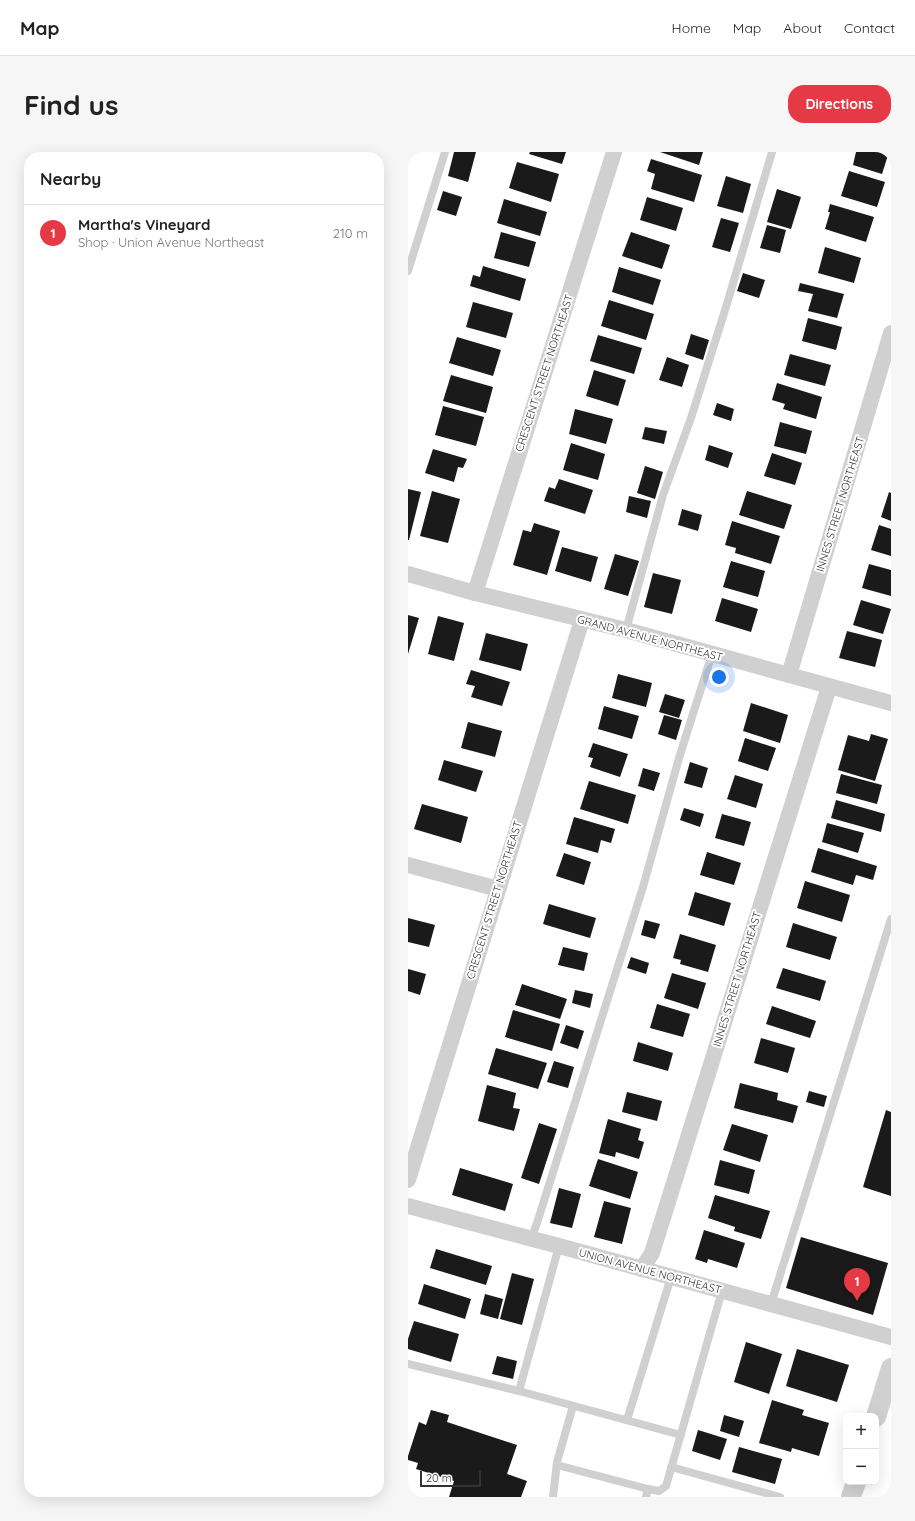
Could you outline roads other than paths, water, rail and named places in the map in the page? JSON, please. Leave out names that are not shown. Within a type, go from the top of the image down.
[{"type":"street","name":"CRESCENT STREET NORTHEAST","points":[[474,593],[614,152]]},
{"type":"street","name":"INNES STREET NORTHEAST","points":[[789,675],[891,333]]},
{"type":"street","name":"GRAND AVENUE NORTHEAST","points":[[408,574],[474,593],[626,630],[891,703]]},
{"type":"street","name":"CRESCENT STREET NORTHEAST","points":[[408,1180],[582,620]]},
{"type":"street","name":"INNES STREET NORTHEAST","points":[[642,1269],[652,1253],[829,687]]},
{"type":"street","points":[[408,865],[498,889]]},
{"type":"street","name":"UNION AVENUE NORTHEAST","points":[[408,1206],[891,1337]]},
{"type":"street","points":[[877,1413],[891,1368]]},
{"type":"street","points":[[851,1497],[855,1485]]},
{"type":"lane","points":[[408,271],[410,254],[445,152]]},
{"type":"lane","points":[[626,630],[663,495],[691,418],[772,152]]},
{"type":"lane","points":[[531,1239],[538,1223],[643,887],[679,758],[712,654]]},
{"type":"lane","points":[[771,1304],[891,919]]},
{"type":"lane","points":[[519,1391],[559,1246]]},
{"type":"lane","points":[[627,1420],[671,1277]]},
{"type":"lane","points":[[557,1464],[647,1493],[659,1490],[666,1486],[722,1291]]},
{"type":"lane","points":[[408,1364],[519,1391],[681,1435]]},
{"type":"lane","points":[[553,1497],[557,1464],[573,1406]]},
{"type":"lane","points":[[671,1467],[780,1497]]},
{"type":"place","name":"Martha's Vineyard","points":[[857,1301]]}]
